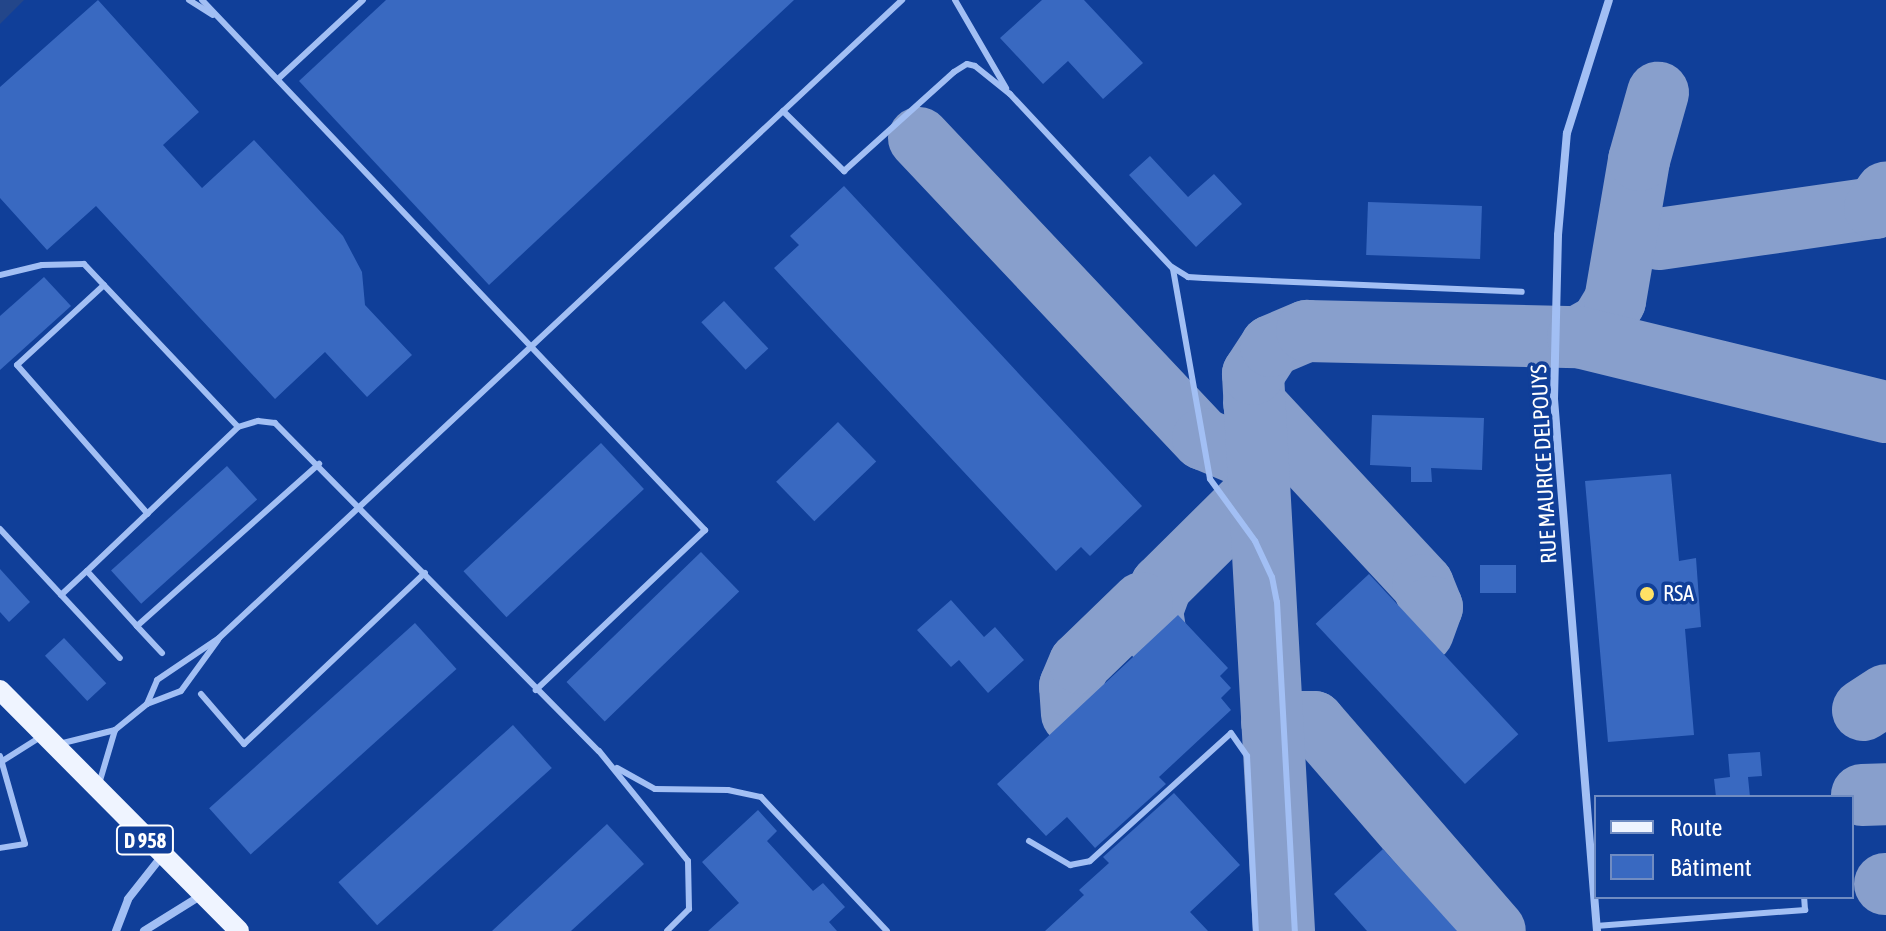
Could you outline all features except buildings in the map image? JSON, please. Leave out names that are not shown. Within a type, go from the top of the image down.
[{"type":"main road","name":"D 958","points":[[0,677],[30,718]]},
{"type":"main road","name":"D 958","points":[[0,690],[161,857],[239,931]]},
{"type":"street","name":"RUE MAURICE DELPOUYS","points":[[1594,876],[1554,399],[1567,133],[1609,0]]},
{"type":"street","points":[[116,931],[128,899],[161,857]]},
{"type":"street","points":[[144,931],[200,896]]},
{"type":"street","name":"RUE MAURICE DELPOUYS","points":[[1595,899],[1596,928]]},
{"type":"lane","points":[[189,0],[221,20]]},
{"type":"lane","points":[[202,0],[705,530],[536,690]]},
{"type":"lane","points":[[278,79],[363,0]]},
{"type":"lane","points":[[147,704],[157,680],[219,638],[902,0]]},
{"type":"lane","points":[[955,0],[1010,94]]},
{"type":"lane","points":[[783,111],[844,171],[967,64],[1010,94],[1175,271],[1204,278],[1522,292]]},
{"type":"lane","points":[[1165,258],[1178,288],[1190,387],[1210,479],[1255,541],[1275,590],[1295,931]]},
{"type":"lane","points":[[0,275],[42,265],[84,264],[238,427]]},
{"type":"lane","points":[[104,285],[17,365],[148,514]]},
{"type":"lane","points":[[61,595],[238,427],[258,421],[275,423],[361,505],[536,690],[602,755],[688,861],[689,909],[667,931]]},
{"type":"lane","points":[[137,626],[319,464]]},
{"type":"lane","points":[[0,529],[120,658]]},
{"type":"lane","points":[[87,571],[162,653]]},
{"type":"lane","points":[[201,694],[244,744],[425,573]]},
{"type":"lane","points":[[0,848],[25,844],[2,758],[50,739],[115,730],[147,704],[181,691],[219,638]]},
{"type":"lane","points":[[98,789],[115,730]]},
{"type":"lane","points":[[1029,841],[1070,865],[1090,861],[1231,733],[1247,756],[1256,931]]},
{"type":"lane","points":[[602,755],[639,784],[655,789],[728,790],[761,797],[887,931]]},
{"type":"lane","points":[[1596,928],[1805,910],[1804,899]]},
{"type":"water","points":[[0,0],[24,0],[0,24]]},
{"type":"taxiway","points":[[1578,337],[1601,324],[1615,301],[1639,160],[1658,93]]},
{"type":"taxiway","points":[[919,138],[1203,439],[1258,462]]},
{"type":"taxiway","points":[[1659,239],[1875,208],[1886,192]]},
{"type":"taxiway","points":[[1284,931],[1253,374],[1271,346],[1307,331],[1578,337],[1886,412]]},
{"type":"taxiway","points":[[1254,403],[1423,585],[1432,607],[1423,632]]},
{"type":"taxiway","points":[[1156,636],[1152,611],[1161,586],[1259,489]]},
{"type":"taxiway","points":[[1072,714],[1070,686],[1080,663],[1142,603]]},
{"type":"taxiway","points":[[1863,710],[1886,695]]},
{"type":"taxiway","points":[[1272,722],[1314,722],[1495,931]]},
{"type":"taxiway","points":[[1862,795],[1886,794]]},
{"type":"place","name":"RSA","points":[[1647,594]]}]
